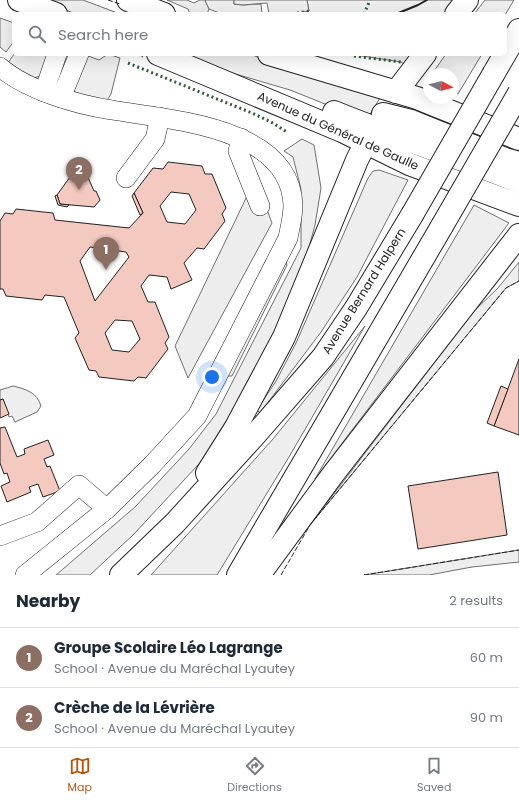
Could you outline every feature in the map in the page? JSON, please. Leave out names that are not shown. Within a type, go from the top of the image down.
[{"type":"main road","points":[[19,0],[51,12]]},
{"type":"main road","points":[[128,0],[159,12]]},
{"type":"main road","points":[[458,12],[467,0]]},
{"type":"main road","name":"Avenue Bernard Halpern","points":[[507,51],[519,30]]},
{"type":"main road","name":"Avenue du Général de Gaulle","points":[[163,56],[276,102],[374,128],[409,164],[519,205]]},
{"type":"main road","points":[[276,56],[417,98],[519,139]]},
{"type":"main road","points":[[175,523],[236,427],[284,337],[357,160],[374,128],[396,92],[423,56]]},
{"type":"main road","name":"Avenue Bernard Halpern","points":[[121,575],[175,523],[323,357],[356,308],[412,215],[504,56]]},
{"type":"main road","points":[[238,575],[519,93]]},
{"type":"main road","points":[[374,128],[411,121],[505,159],[519,163]]},
{"type":"main road","points":[[374,128],[461,159],[519,182]]},
{"type":"main road","points":[[259,575],[338,467],[519,235]]},
{"type":"street","points":[[44,92],[56,56]]},
{"type":"street","points":[[61,98],[78,56]]},
{"type":"street","points":[[0,67],[25,84],[61,98],[111,110],[160,117],[205,126],[241,138],[257,146],[271,158],[283,172],[290,189],[293,204],[292,221],[288,238],[197,416],[152,465],[106,509],[25,575]]},
{"type":"street","points":[[126,178],[155,139],[160,117]]},
{"type":"street","points":[[241,138],[238,151],[260,206]]},
{"type":"street","points":[[0,536],[37,522],[79,485],[106,509]]},
{"type":"shaded area","points":[[51,0],[83,0],[115,12],[71,12],[50,4]]},
{"type":"shaded area","points":[[167,0],[187,0],[194,3],[200,0],[206,0],[205,1],[209,9],[208,12],[189,12],[188,9]]},
{"type":"shaded area","points":[[234,0],[234,4],[261,4],[262,12],[217,12],[209,9],[205,1]]},
{"type":"shaded area","points":[[234,0],[307,0],[309,11],[269,12],[267,3],[243,5],[234,4]]},
{"type":"shaded area","points":[[307,0],[453,0],[445,12],[303,12],[309,11]]},
{"type":"shaded area","points":[[485,0],[514,0],[507,12],[476,12]]},
{"type":"shaded area","points":[[0,18],[12,22],[12,44],[6,52],[0,47]]},
{"type":"shaded area","points":[[13,56],[52,56],[41,76],[33,78],[8,63]]},
{"type":"shaded area","points":[[82,56],[88,56],[99,60],[105,56],[120,58],[111,94],[106,102],[78,94],[74,91],[73,86]]},
{"type":"shaded area","points":[[185,56],[255,56],[380,98],[365,120],[290,90],[222,70]]},
{"type":"shaded area","points":[[362,56],[412,56],[405,65],[401,62]]},
{"type":"shaded area","points":[[445,56],[481,56],[459,92],[459,68],[436,68]]},
{"type":"shaded area","points":[[302,139],[314,145],[321,188],[315,225],[303,269],[256,378],[210,452],[134,534],[90,575],[56,575],[135,507],[189,449],[216,414],[301,248],[301,189],[293,157],[284,151]]},
{"type":"shaded area","points":[[379,170],[408,180],[357,277],[321,332],[260,413],[257,410],[276,381],[296,343],[368,178],[373,171]]},
{"type":"shaded area","points":[[248,194],[266,207],[272,223],[188,378],[175,346]]},
{"type":"shaded area","points":[[474,205],[509,223],[315,479]]},
{"type":"shaded area","points":[[285,259],[287,265],[232,376],[226,376]]},
{"type":"shaded area","points":[[519,262],[519,281],[506,288],[310,525],[473,312],[498,288]]},
{"type":"shaded area","points":[[365,326],[289,457],[217,575],[151,575],[273,439]]},
{"type":"shaded area","points":[[13,386],[34,394],[41,406],[37,412],[15,422],[12,416],[9,417],[3,399],[0,400],[0,390]]},
{"type":"shaded area","points":[[519,550],[519,562],[472,567],[429,575],[364,575]]},
{"type":"building","points":[[168,162],[202,166],[205,174],[212,174],[226,208],[222,214],[225,221],[204,249],[197,248],[184,263],[192,280],[171,289],[167,277],[149,275],[141,286],[148,302],[155,302],[169,337],[165,343],[168,349],[146,378],[138,377],[134,381],[99,377],[96,371],[89,370],[75,338],[79,333],[64,297],[45,295],[42,300],[6,296],[3,289],[0,289],[0,221],[5,213],[13,214],[16,209],[53,213],[55,220],[129,228],[143,213],[134,193],[153,168],[163,169]],"holes":[[[171,192],[189,194],[196,210],[185,224],[167,222],[160,206]],[[90,247],[126,252],[129,257],[95,301],[80,261]],[[115,320],[132,321],[140,339],[129,352],[112,350],[105,333]]]},
{"type":"building","points":[[73,167],[84,168],[94,191],[96,191],[100,200],[94,207],[60,204],[57,195],[70,177],[68,174]]},
{"type":"building","points":[[134,193],[143,213],[140,215],[132,196]]},
{"type":"building","points":[[57,195],[60,204],[69,205],[67,207],[58,205],[55,196]]},
{"type":"building","points":[[519,359],[519,435],[494,426]]},
{"type":"building","points":[[501,386],[508,389],[494,426],[487,423]]},
{"type":"building","points":[[3,399],[9,414],[0,418],[0,400]]},
{"type":"building","points":[[5,427],[17,457],[25,454],[24,449],[48,440],[54,455],[44,459],[47,467],[50,466],[60,491],[43,497],[38,484],[29,487],[31,492],[7,502],[1,486],[10,482],[7,473],[4,474],[0,463],[0,428]]},
{"type":"building","points":[[498,472],[507,535],[418,549],[408,486]]},
{"type":"hedge","points":[[365,12],[370,0]]},
{"type":"hedge","points":[[303,12],[309,11]]},
{"type":"hedge","points":[[354,56],[401,62]]},
{"type":"hedge","points":[[128,63],[252,113],[287,132]]},
{"type":"fence","points":[[108,0],[120,4]]},
{"type":"fence","points":[[281,575],[310,525],[506,288],[519,281]]},
{"type":"fence","points":[[364,575],[519,550]]},
{"type":"wall","points":[[401,12],[427,0]]},
{"type":"place","name":"Crèche de la Lévrière","points":[[79,190]]},
{"type":"place","name":"Groupe Scolaire Léo Lagrange","points":[[106,270]]}]
